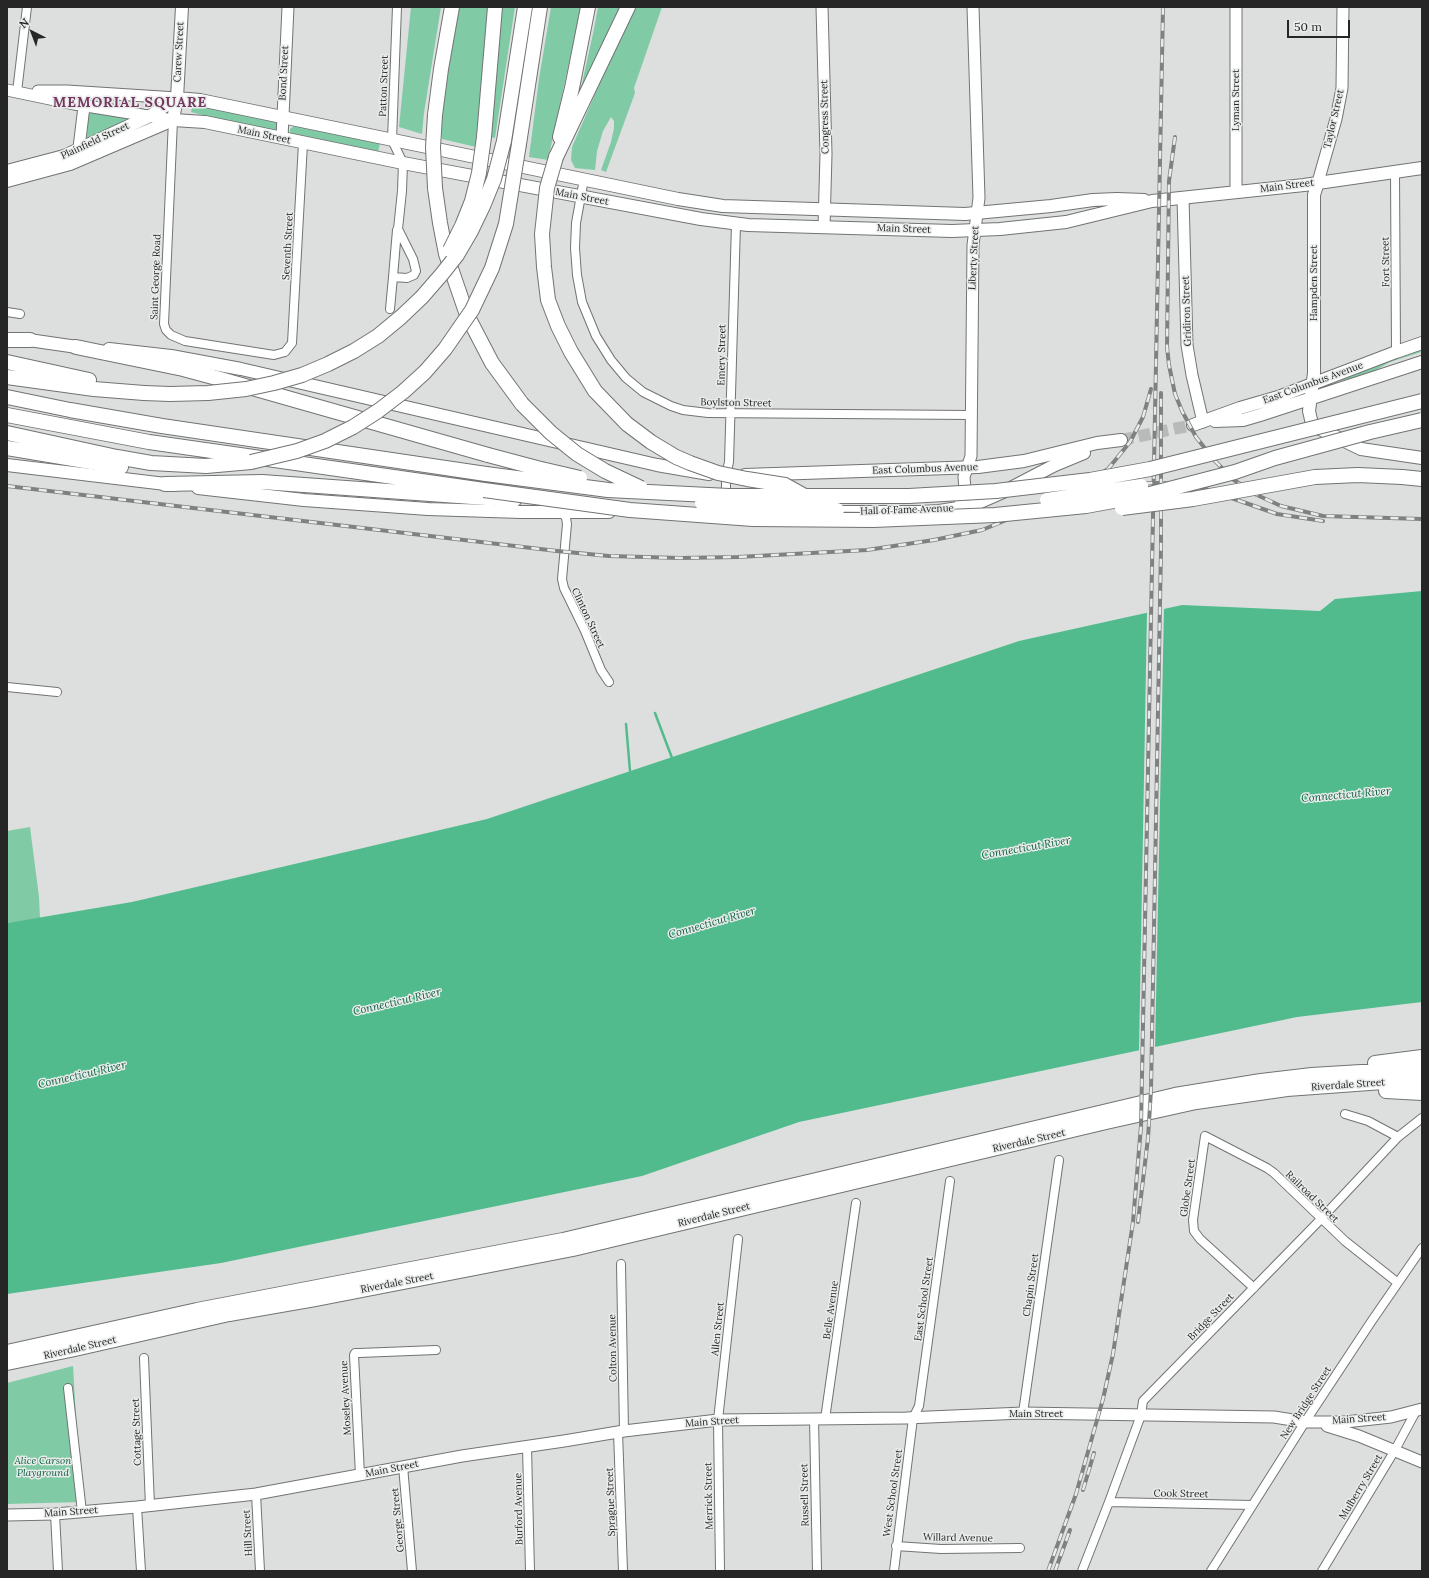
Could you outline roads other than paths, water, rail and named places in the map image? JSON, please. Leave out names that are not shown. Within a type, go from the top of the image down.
[{"type":"highway","points":[[452,7],[441,69],[435,115],[433,147],[435,188],[446,254],[465,309],[476,334],[492,363],[522,404],[540,423],[565,445],[586,460],[616,477],[653,492],[711,504],[751,508],[901,510],[970,507],[1062,499],[1138,487],[1230,466],[1276,458]]},
{"type":"highway","points":[[386,330],[425,286],[443,261],[456,239],[466,217],[475,191],[481,165],[495,7]]},
{"type":"highway","points":[[7,377],[86,388],[180,394],[246,389],[302,375],[336,360],[362,346],[386,330],[429,290],[448,267],[475,223],[487,197],[504,141],[525,7]]},
{"type":"highway","points":[[7,433],[149,471],[175,473],[205,471],[297,451],[325,441],[378,412],[415,382],[455,337],[472,310],[492,268],[506,224],[540,7]]},
{"type":"highway","points":[[588,7],[556,157],[547,188],[542,234],[548,300],[558,326],[571,352],[595,391],[627,424],[651,442],[676,457],[718,473],[785,485],[805,496]]},
{"type":"highway","points":[[556,157],[628,7]]},
{"type":"highway","points":[[7,340],[30,340]]},
{"type":"highway","points":[[76,347],[224,380],[537,468],[581,478],[699,494]]},
{"type":"highway","points":[[7,362],[142,392]]},
{"type":"highway","points":[[7,397],[162,426],[486,474],[608,490],[729,496],[909,496],[976,493],[1090,480],[1180,463],[1422,401]]},
{"type":"highway","points":[[7,415],[149,442],[566,507],[783,520],[934,518],[1086,506],[1146,495],[1235,472],[1276,458],[1370,432],[1422,420]]},
{"type":"highway","points":[[7,448],[105,459]]},
{"type":"highway","points":[[1056,509],[1096,510],[1148,505],[1193,499],[1324,476],[1358,475],[1422,478]]},
{"type":"highway","points":[[165,484],[262,482],[483,494]]},
{"type":"highway","points":[[1311,1081],[1372,1064],[1422,1057]]},
{"type":"highway","name":"Riverdale Street","points":[[7,1363],[229,1314],[315,1299],[573,1249],[1167,1108],[1361,1072],[1422,1070]]},
{"type":"highway","name":"Riverdale Street","points":[[7,1352],[197,1310],[563,1240],[1175,1095],[1261,1081],[1422,1082]]},
{"type":"highway","points":[[1311,1081],[1422,1093]]},
{"type":"main road","name":"Carew Street","points":[[172,120],[177,98],[182,7]]},
{"type":"main road","name":"Bond Street","points":[[282,138],[288,7]]},
{"type":"main road","name":"Congress Street","points":[[822,7],[826,154],[824,227]]},
{"type":"main road","name":"Liberty Street","points":[[959,508],[965,489],[964,477],[971,456],[973,245],[979,191],[973,7]]},
{"type":"main road","name":"Lyman Street","points":[[1236,7],[1236,192]]},
{"type":"main road","name":"Taylor Street","points":[[1318,182],[1336,119],[1342,88],[1343,7]]},
{"type":"main road","name":"Main Street","points":[[12,91],[67,91],[200,100],[708,204],[739,207],[953,214],[1051,206],[1098,200],[1126,199],[1152,201]]},
{"type":"main road","name":"Main Street","points":[[12,91],[172,120],[205,122],[403,163],[701,219],[736,224],[952,231],[975,230],[1059,223],[1152,201],[1318,182],[1422,168]]},
{"type":"main road","points":[[77,161],[80,148],[86,92]]},
{"type":"main road","name":"Plainfield Street","points":[[7,171],[56,159],[150,116],[177,98]]},
{"type":"main road","name":"Plainfield Street","points":[[7,181],[77,161],[172,120]]},
{"type":"main road","name":"Hampden Street","points":[[1310,399],[1313,384],[1314,195],[1318,182]]},
{"type":"main road","name":"Gridiron Street","points":[[1183,198],[1187,345],[1198,423]]},
{"type":"main road","name":"East Columbus Avenue","points":[[7,336],[76,347],[134,351],[212,364],[657,465],[708,474],[767,474],[968,467],[1007,464],[1097,443],[1121,440]]},
{"type":"main road","name":"East Columbus Avenue","points":[[1198,423],[1240,408],[1278,397],[1422,343]]},
{"type":"main road","name":"East Columbus Avenue","points":[[1198,423],[1243,420],[1422,362]]},
{"type":"main road","points":[[1310,399],[1309,411],[1312,424],[1315,426],[1361,449],[1422,458]]},
{"type":"main road","name":"Hall of Fame Avenue","points":[[7,465],[272,497],[458,510],[566,507],[770,512],[920,512],[959,508],[980,503],[1059,463],[1121,440]]},
{"type":"main road","points":[[767,474],[758,482],[756,494],[760,505],[770,512]]},
{"type":"main road","name":"Main Street","points":[[7,1515],[82,1512],[256,1494],[403,1466],[621,1431],[718,1420],[913,1418],[1023,1413],[1274,1417],[1305,1422],[1346,1422],[1402,1415],[1419,1410]]},
{"type":"main road","points":[[1305,1422],[1345,1431],[1422,1462]]},
{"type":"street","points":[[12,91],[27,7]]},
{"type":"street","name":"Patton Street","points":[[397,7],[392,140],[403,163]]},
{"type":"street","name":"Saint George Road","points":[[172,120],[164,315],[165,327],[170,335],[177,339],[215,346],[274,355],[282,354],[289,348]]},
{"type":"street","name":"Seventh Street","points":[[289,348],[294,336],[303,143]]},
{"type":"street","points":[[390,310],[402,191],[403,163]]},
{"type":"street","name":"Fort Street","points":[[1395,172],[1396,352]]},
{"type":"street","name":"Boylston Street","points":[[584,179],[580,196],[575,236],[578,282],[582,302],[590,324],[602,348],[626,378],[635,386],[660,401],[677,408],[696,412],[730,414],[972,415]]},
{"type":"street","name":"Emery Street","points":[[726,511],[726,475],[729,462],[736,224]]},
{"type":"street","points":[[393,277],[407,278],[414,276],[416,271],[413,259],[398,229]]},
{"type":"street","points":[[7,312],[20,314]]},
{"type":"street","name":"Clinton Street","points":[[566,507],[565,516],[567,524],[562,579],[564,588],[585,631],[601,670],[609,682]]},
{"type":"street","points":[[7,687],[57,692]]},
{"type":"street","points":[[1345,1114],[1368,1121],[1398,1137]]},
{"type":"street","name":"Bridge Street","points":[[1082,1571],[1141,1415],[1143,1401],[1321,1219],[1398,1137],[1422,1118]]},
{"type":"street","name":"Railroad Street","points":[[1205,1136],[1267,1168],[1352,1247],[1398,1283]]},
{"type":"street","name":"Globe Street","points":[[1205,1136],[1193,1220],[1194,1231],[1200,1239],[1254,1288]]},
{"type":"street","name":"Chapin Street","points":[[1023,1413],[1058,1160]]},
{"type":"street","name":"East School Street","points":[[913,1418],[919,1406],[950,1181]]},
{"type":"street","name":"Belle Avenue","points":[[820,1419],[856,1203]]},
{"type":"street","name":"Allen Street","points":[[718,1420],[738,1239]]},
{"type":"street","name":"New Bridge Street","points":[[1210,1571],[1305,1422],[1422,1248]]},
{"type":"street","name":"Colton Avenue","points":[[621,1264],[621,1431]]},
{"type":"street","name":"Moseley Avenue","points":[[360,1475],[354,1355],[359,1353],[436,1350]]},
{"type":"street","name":"Cottage Street","points":[[144,1358],[150,1506]]},
{"type":"street","points":[[68,1388],[82,1512]]},
{"type":"street","name":"Mulberry Street","points":[[1322,1571],[1419,1410]]},
{"type":"street","name":"West School Street","points":[[894,1571],[913,1418]]},
{"type":"street","name":"Russell Street","points":[[817,1571],[820,1419]]},
{"type":"street","name":"Merrick Street","points":[[718,1420],[720,1571]]},
{"type":"street","name":"Sprague Street","points":[[621,1431],[623,1571]]},
{"type":"street","name":"Burford Avenue","points":[[527,1447],[530,1571]]},
{"type":"street","name":"George Street","points":[[403,1466],[412,1571]]},
{"type":"street","name":"Hill Street","points":[[256,1494],[260,1571]]},
{"type":"street","name":"Cook Street","points":[[1109,1502],[1252,1505]]},
{"type":"street","points":[[137,1507],[141,1571]]},
{"type":"street","points":[[55,1514],[58,1571]]},
{"type":"street","name":"Willard Avenue","points":[[896,1546],[941,1549],[1020,1548]]},
{"type":"water","name":"Connecticut River","points":[[1422,591],[1422,1002],[1297,1017],[799,1122],[642,1176],[221,1263],[7,1294],[7,923],[132,902],[487,819],[1019,641],[1182,605],[1320,611],[1335,599]]},
{"type":"waterway","points":[[655,713],[672,758]]},
{"type":"waterway","points":[[626,724],[630,771]]},
{"type":"tunnel","points":[[1121,440],[1193,425]]},
{"type":"railway","points":[[1048,1571],[1076,1494],[1103,1399],[1113,1354],[1133,1222],[1141,1126],[1163,7]]},
{"type":"railway","points":[[1175,137],[1169,181],[1167,347],[1175,394],[1196,437],[1215,461],[1234,480],[1257,495],[1281,506],[1323,516],[1422,519]]},
{"type":"railway","points":[[7,486],[609,556],[680,558],[738,557],[867,550],[934,540],[982,530],[1055,500],[1089,482],[1108,469],[1130,442],[1143,417],[1151,389]]},
{"type":"railway","points":[[1138,1222],[1148,1138],[1151,1090],[1161,549],[1161,393]]},
{"type":"railway","points":[[1066,499],[1108,488],[1151,483],[1173,483],[1203,488],[1277,514],[1323,521]]},
{"type":"railway","points":[[1083,1490],[1094,1453]]},
{"type":"railway","points":[[1055,1571],[1070,1530]]},
{"type":"district","name":"MEMORIAL SQUARE","points":[[130,103]]},
{"type":"park label","name":"Alice Carson Playground","points":[[43,1466]]}]
